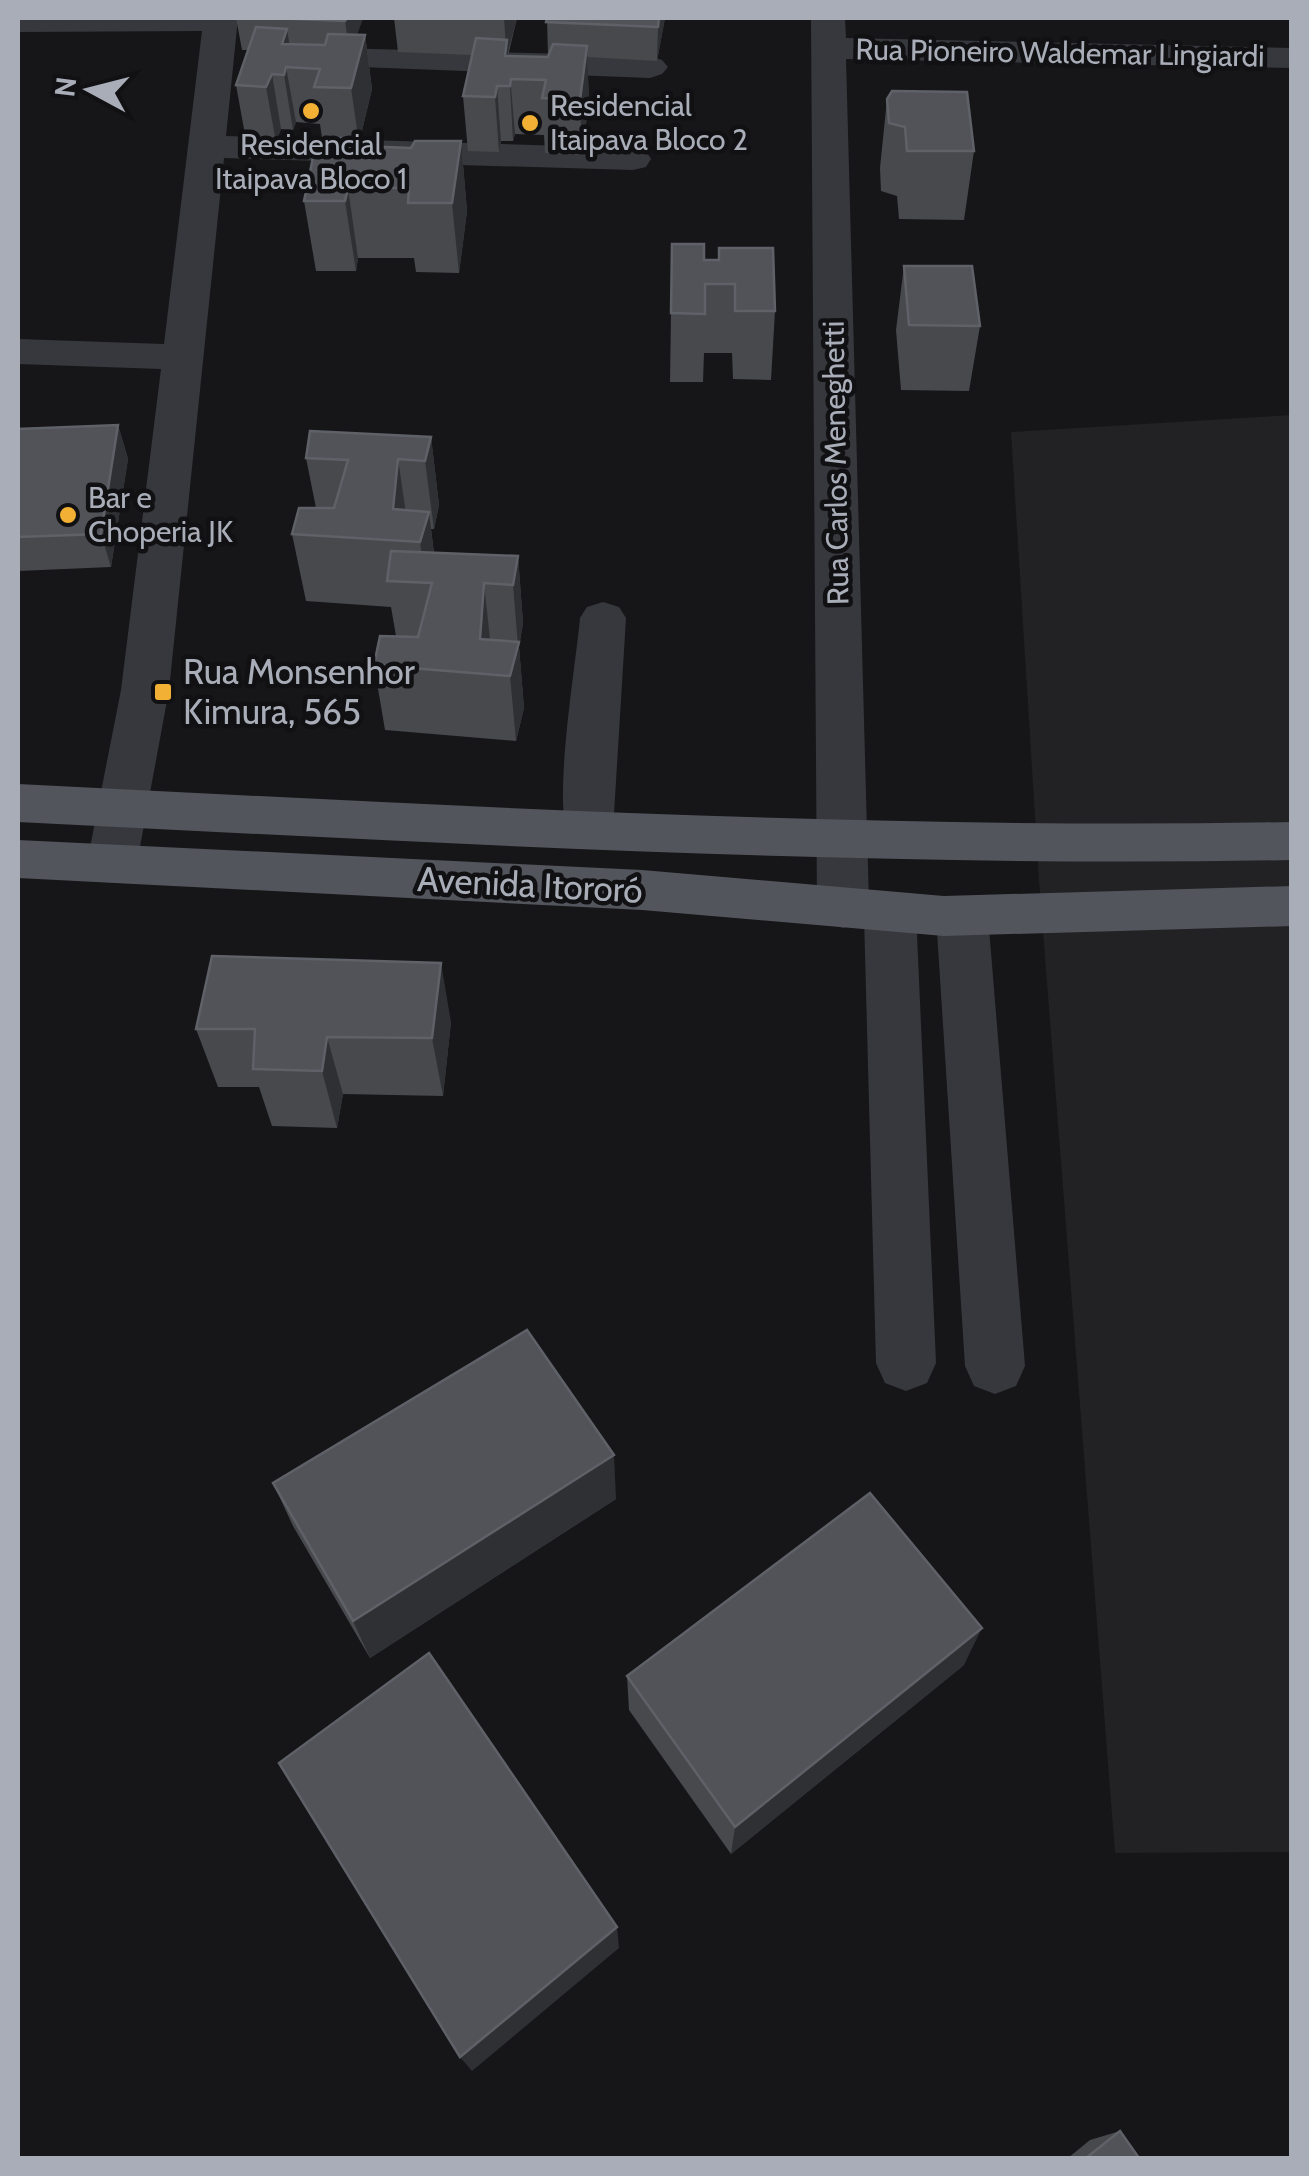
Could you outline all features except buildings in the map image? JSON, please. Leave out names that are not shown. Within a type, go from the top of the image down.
[{"type":"main road","name":"Avenida Itororó","points":[[18,803],[844,839],[1292,841]]},
{"type":"main road","name":"Avenida Itororó","points":[[18,859],[642,890],[962,916],[1292,906]]},
{"type":"street","points":[[1198,18],[1208,56]]},
{"type":"street","points":[[18,22],[219,31],[650,67]]},
{"type":"street","points":[[112,863],[144,690],[219,31]]},
{"type":"street","name":"Rua Pioneiro Waldemar Lingiardi","points":[[828,33],[1292,58]]},
{"type":"street","name":"Rua Carlos Meneghetti","points":[[828,33],[844,839],[867,910],[894,1046],[906,1363]]},
{"type":"street","points":[[206,146],[633,159]]},
{"type":"street","points":[[18,351],[181,357]]},
{"type":"street","points":[[588,830],[588,780],[603,618]]},
{"type":"street","points":[[962,916],[995,1366]]},
{"type":"street","points":[[894,1046],[972,1047]]},
{"type":"shaded area","points":[[1291,415],[1291,1852],[1115,1853],[1039,880],[1011,432]]},
{"type":"place","name":"Residencial Itaipava Bloco 1","points":[[311,111]]},
{"type":"place","name":"Residencial Itaipava Bloco 2","points":[[530,123]]},
{"type":"place","name":"Bar e Choperia JK","points":[[68,515]]},
{"type":"place","name":"Rua Monsenhor Kimura, 565","points":[[163,692]]}]
